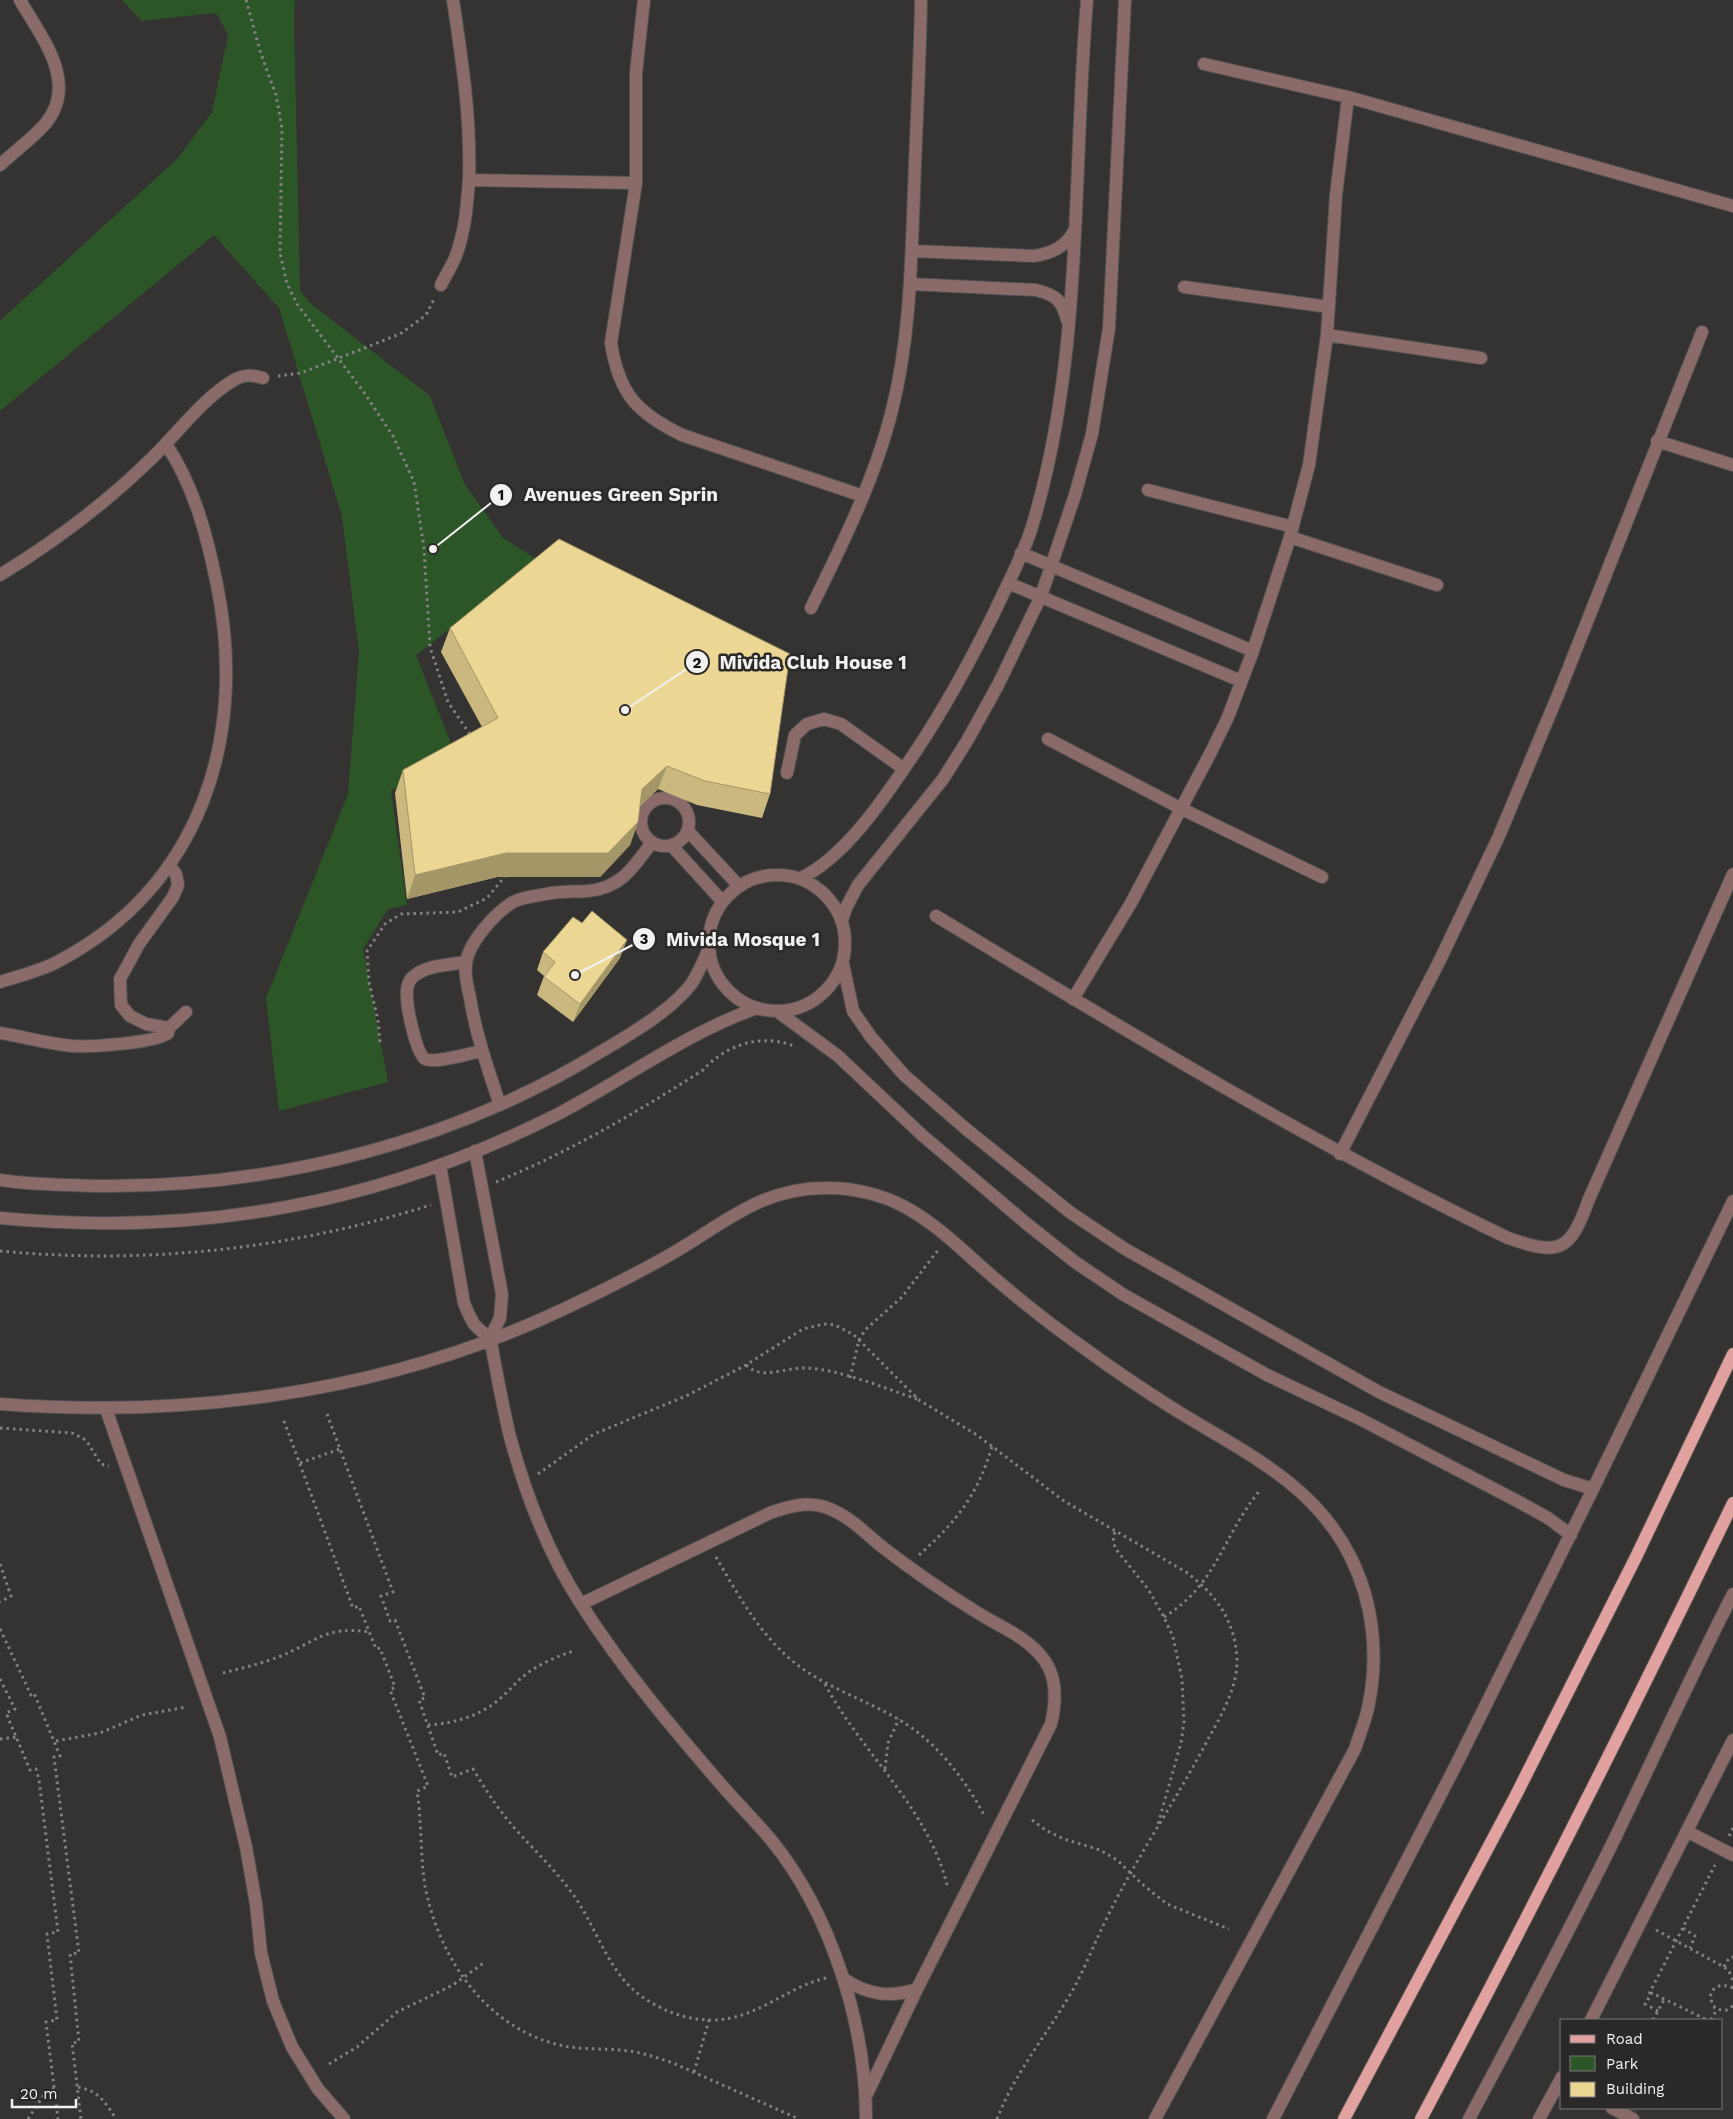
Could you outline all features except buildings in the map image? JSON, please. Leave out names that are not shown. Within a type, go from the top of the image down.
[{"type":"main road","points":[[1344,2119],[1515,1797],[1636,1557],[1733,1354]]},
{"type":"main road","points":[[1420,2119],[1526,1920],[1667,1640],[1733,1503]]},
{"type":"street","points":[[0,165],[45,124],[57,104],[60,93],[59,75],[53,59],[20,0]]},
{"type":"street","points":[[441,285],[455,258],[462,235],[469,180],[470,146],[467,91],[453,0]]},
{"type":"street","points":[[644,0],[636,73],[636,183],[611,343],[614,366],[622,385],[631,398],[659,424],[682,435],[862,496]]},
{"type":"street","points":[[811,608],[847,535],[892,412],[903,350],[910,284],[921,0]]},
{"type":"street","points":[[801,878],[821,867],[839,853],[904,769],[944,709],[1008,583],[1030,531],[1051,450],[1063,383],[1077,219],[1083,51],[1087,0]]},
{"type":"street","points":[[842,920],[848,902],[858,885],[943,779],[967,741],[998,685],[1041,596],[1075,495],[1092,434],[1108,328],[1126,0]]},
{"type":"street","points":[[1204,64],[1348,97],[1733,206]]},
{"type":"street","points":[[1073,999],[1131,903],[1182,809],[1228,717],[1253,651],[1292,532],[1309,465],[1327,335],[1336,195],[1348,97]]},
{"type":"street","points":[[469,180],[636,183]]},
{"type":"street","points":[[912,251],[1043,255],[1051,253],[1066,243],[1076,229],[1077,219]]},
{"type":"street","points":[[910,284],[1036,290],[1055,297],[1062,303],[1068,324],[1068,334]]},
{"type":"street","points":[[1184,288],[1329,307]]},
{"type":"street","points":[[1340,1154],[1439,962],[1499,836],[1558,695],[1657,441],[1702,332]]},
{"type":"street","points":[[1327,335],[1481,358]]},
{"type":"street","points":[[0,575],[37,552],[118,489],[218,392],[234,380],[249,374],[263,378]]},
{"type":"street","points":[[1657,441],[1733,465]]},
{"type":"street","points":[[0,982],[55,963],[79,950],[129,912],[170,866],[188,837],[203,803],[217,758],[224,720],[226,680],[224,622],[211,556],[191,491],[177,461],[166,444]]},
{"type":"street","points":[[1148,490],[1292,532],[1437,585]]},
{"type":"street","points":[[1021,553],[1253,651]]},
{"type":"street","points":[[1008,583],[1241,681]]},
{"type":"street","points":[[787,773],[795,735],[807,724],[824,719],[841,724],[904,769]]},
{"type":"street","points":[[1048,740],[1182,809],[1322,877]]},
{"type":"street","points":[[662,797],[672,798],[681,803],[687,811],[690,821],[688,831],[672,846],[662,846],[652,842],[645,836],[641,826],[641,816],[645,807],[652,800],[662,797]]},
{"type":"street","points":[[688,831],[739,886]]},
{"type":"street","points":[[500,1105],[475,1028],[465,975],[466,962],[474,944],[486,924],[514,902],[533,896],[560,892],[599,890],[621,880],[636,866],[652,842]]},
{"type":"street","points":[[672,846],[722,901]]},
{"type":"street","points":[[169,1028],[146,1024],[130,1016],[121,1005],[120,979],[139,944],[173,897],[178,885],[176,874],[170,866]]},
{"type":"street","points":[[0,1180],[66,1185],[128,1186],[192,1183],[255,1176],[318,1164],[380,1148],[500,1105],[543,1085],[624,1038],[678,998],[702,966],[709,948],[712,923],[722,901],[739,886],[754,878],[769,874],[785,874],[801,878],[819,888],[833,902],[842,920],[846,942],[843,964],[833,984],[817,998],[798,1008],[777,1011],[757,1008],[742,1002],[729,991],[719,979],[712,964],[709,948]]},
{"type":"street","points":[[936,916],[1073,999],[1340,1154],[1508,1238],[1536,1248],[1556,1248],[1569,1240],[1579,1228],[1589,1199],[1733,874]]},
{"type":"street","points":[[466,962],[424,969],[412,977],[408,984],[406,997],[418,1052],[426,1059],[434,1060],[482,1051]]},
{"type":"street","points":[[843,964],[853,1011],[871,1037],[904,1075],[966,1129],[1071,1213],[1125,1249],[1379,1392],[1564,1480],[1594,1489]]},
{"type":"street","points":[[0,1218],[129,1224],[195,1220],[251,1213],[326,1200],[390,1183],[475,1152],[556,1114],[600,1092],[701,1030],[757,1008]]},
{"type":"street","points":[[777,1011],[838,1056],[922,1136],[1027,1224],[1075,1262],[1116,1290],[1267,1375],[1360,1419],[1519,1502],[1548,1518],[1571,1535]]},
{"type":"street","points":[[0,1033],[73,1046],[154,1040],[168,1033],[169,1028],[186,1012]]},
{"type":"street","points":[[475,1152],[502,1294],[500,1318],[489,1340]]},
{"type":"street","points":[[440,1165],[464,1303],[474,1324],[489,1340],[509,1432],[524,1484],[544,1533],[559,1566],[581,1604],[616,1654],[675,1730],[772,1842],[801,1885],[825,1930],[844,1978],[858,2036],[866,2096],[866,2119]]},
{"type":"street","points":[[0,1404],[106,1409],[180,1406],[236,1401],[301,1391],[364,1378],[428,1361],[536,1322],[627,1278],[671,1254],[732,1215],[763,1199],[796,1190],[831,1188],[866,1192],[899,1203],[928,1221],[1039,1315],[1083,1348],[1174,1410],[1273,1469],[1304,1494],[1330,1523],[1351,1557],[1365,1594],[1373,1633],[1374,1672],[1368,1712],[1355,1749],[1155,2119]]},
{"type":"street","points":[[1273,2119],[1457,1763],[1594,1489],[1733,1201]]},
{"type":"street","points":[[106,1409],[220,1737],[246,1848],[256,1904],[261,1953],[273,2001],[292,2046],[318,2089],[344,2119]]},
{"type":"street","points":[[581,1604],[770,1513],[787,1507],[805,1504],[823,1507],[840,1513],[907,1566],[1034,1647],[1046,1663],[1054,1683],[1056,1704],[1051,1724],[917,1989],[866,2096]]},
{"type":"street","points":[[1469,2119],[1523,2020],[1615,1837],[1733,1594]]},
{"type":"street","points":[[1592,2019],[1733,1740]]},
{"type":"street","points":[[1688,1832],[1728,1853]]},
{"type":"street","points":[[844,1978],[857,1988],[871,1993],[902,1994],[917,1989]]},
{"type":"street","points":[[1539,2119],[1560,2081]]},
{"type":"street","points":[[1614,2109],[1633,2119]]},
{"type":"path","points":[[246,0],[261,54],[276,95],[282,128],[280,253],[287,284],[297,304],[363,390],[393,436],[414,482],[424,548],[430,647],[448,702],[475,742]]},
{"type":"path","points":[[263,378],[301,373],[400,334],[426,315],[441,285]]},
{"type":"path","points":[[380,1042],[378,1020],[368,982],[368,951],[385,924],[401,914],[458,912],[487,898],[508,873]]},
{"type":"path","points":[[850,1378],[859,1340],[865,1330],[902,1297],[948,1237]]},
{"type":"path","points":[[746,1365],[750,1370],[765,1373],[812,1368],[920,1400]]},
{"type":"path","points":[[327,1414],[394,1592],[381,1596],[390,1621],[395,1620],[424,1698],[419,1700],[438,1755],[444,1753],[452,1776],[473,1769],[502,1814],[562,1879],[587,1916],[610,1963],[622,1978],[636,1992],[661,2008],[689,2018],[709,2020],[743,2016],[759,2010],[807,1983],[826,1978],[844,1978]]},
{"type":"path","points":[[284,1421],[353,1608],[359,1606],[376,1649],[380,1648],[395,1687],[390,1690],[428,1786],[417,1791],[425,1884],[430,1909],[439,1934],[463,1978],[476,1995],[496,2014],[525,2032],[544,2040],[571,2047],[630,2051],[652,2056],[694,2072],[799,2119]]},
{"type":"path","points":[[0,1428],[72,1433],[86,1440],[101,1464],[111,1466],[124,1462]]},
{"type":"path","points":[[907,1566],[945,1532],[964,1508],[979,1483],[992,1446]]},
{"type":"path","points":[[300,1463],[340,1449]]},
{"type":"path","points":[[1164,1617],[1185,1603],[1210,1574],[1243,1513],[1260,1489]]},
{"type":"path","points":[[1115,1532],[1113,1537],[1115,1548],[1148,1589],[1164,1617],[1179,1658],[1183,1686],[1184,1722],[1176,1764],[1162,1805],[1158,1828]]},
{"type":"path","points":[[708,1543],[746,1609],[759,1627],[789,1658],[824,1683],[900,1719],[931,1745],[959,1776],[978,1804],[994,1836]]},
{"type":"path","points":[[0,1564],[12,1596],[0,1602]]},
{"type":"path","points":[[0,1630],[31,1695],[34,1693],[56,1741],[60,1756],[54,1757],[79,1953],[70,1954],[79,2042],[72,2043],[82,2119]]},
{"type":"path","points":[[223,1673],[279,1657],[314,1638],[332,1632],[344,1630],[369,1632]]},
{"type":"path","points":[[428,1725],[445,1724],[478,1714],[492,1705],[533,1669],[573,1651]]},
{"type":"path","points":[[0,1679],[15,1709],[6,1713],[18,1737],[30,1770],[36,1769],[38,1774],[58,1932],[47,1934],[57,2020],[46,2022],[58,2119]]},
{"type":"path","points":[[824,1683],[844,1717],[885,1769],[914,1814],[937,1856],[948,1891]]},
{"type":"path","points":[[56,1741],[100,1734],[142,1715],[187,1706]]},
{"type":"path","points":[[885,1769],[888,1743],[900,1719]]},
{"type":"path","points":[[0,1739],[18,1737]]},
{"type":"path","points":[[1032,1820],[1047,1831],[1064,1839],[1100,1850],[1117,1860],[1142,1884],[1167,1904],[1229,1929]]},
{"type":"path","points":[[1658,2011],[1645,2004],[1683,1928],[1728,1853],[1733,1828]]},
{"type":"path","points":[[1642,1922],[1724,1967],[1729,1971],[1733,1981]]},
{"type":"path","points":[[1683,1928],[1695,1936],[1690,1948]]},
{"type":"path","points":[[1724,1967],[1729,1958],[1733,1957]]},
{"type":"path","points":[[329,2064],[361,2044],[397,2012],[444,1990],[485,1962]]},
{"type":"path","points":[[1733,1988],[1724,1985],[1714,1988],[1710,1998],[1711,2004],[1717,2009],[1726,2010],[1733,2005]]},
{"type":"path","points":[[1650,1994],[1653,1992],[1705,2019]]},
{"type":"path","points":[[1654,2019],[1665,1998]]},
{"type":"path","points":[[1712,2019],[1717,2009]]},
{"type":"path","points":[[694,2072],[709,2020]]},
{"type":"path","points":[[78,2087],[88,2089],[97,2094],[104,2100],[115,2118]]},
{"type":"path","points":[[28,2119],[43,2096],[54,2088]]},
{"type":"green space","points":[[122,0],[295,0],[300,291],[310,303],[430,396],[464,483],[503,538],[538,560],[416,655],[454,751],[391,791],[407,905],[388,909],[363,949],[388,1082],[279,1111],[266,998],[348,794],[359,652],[342,516],[279,308],[214,235],[0,411],[0,321],[178,158],[212,112],[228,36],[218,15],[212,13],[142,21]]},
{"type":"place","name":"Avenues Green Sprin","points":[[433,549]]},
{"type":"place","name":"Mivida Club House 1","points":[[625,710]]},
{"type":"place","name":"Mivida Mosque 1","points":[[575,975]]}]
